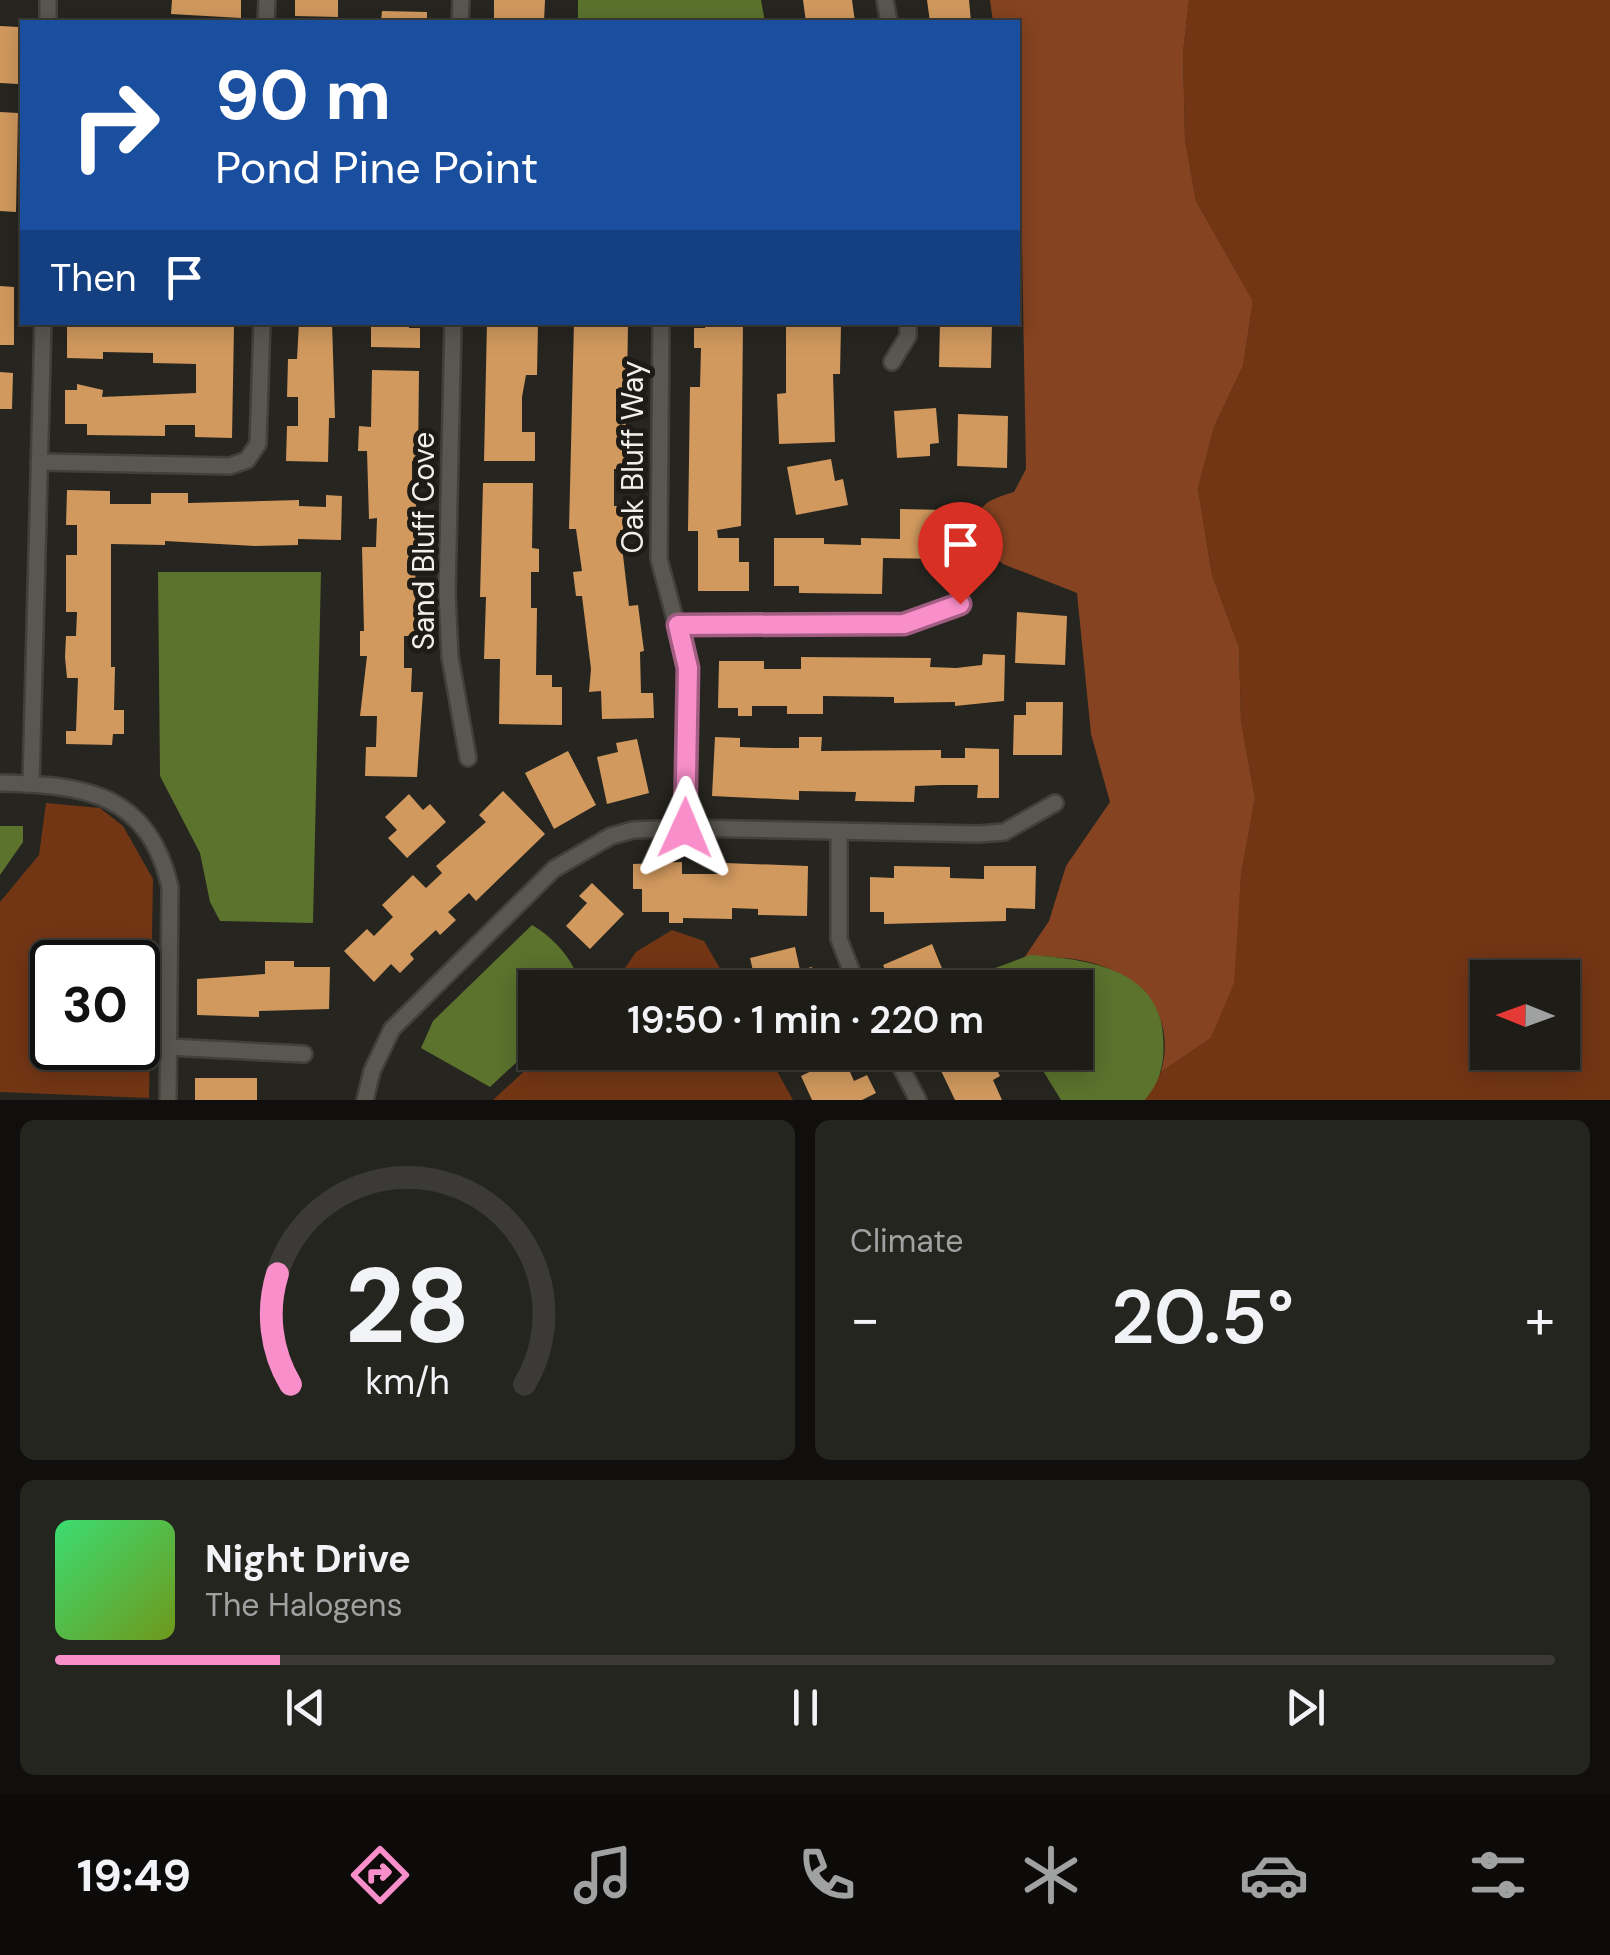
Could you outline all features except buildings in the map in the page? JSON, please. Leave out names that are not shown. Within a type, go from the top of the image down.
[{"type":"street","points":[[31,784],[43,325]]},
{"type":"street","points":[[39,462],[230,466],[247,460],[258,444],[262,325]]},
{"type":"street","name":"Sand Bluff Cove","points":[[453,325],[447,593],[450,657],[468,758]]},
{"type":"street","name":"Oak Bluff Way","points":[[661,325],[658,559],[688,668],[685,828]]},
{"type":"street","points":[[892,362],[908,336],[908,325]]},
{"type":"street","points":[[678,625],[904,624],[960,604]]},
{"type":"street","points":[[0,783],[67,784],[116,802],[134,818],[163,857],[170,887],[168,1100]]},
{"type":"street","points":[[365,1100],[372,1071],[392,1029],[554,869],[611,836],[633,830],[685,828],[1004,832],[1055,804]]},
{"type":"street","points":[[839,831],[839,939],[851,970]]},
{"type":"street","points":[[168,1046],[272,1048],[304,1054]]},
{"type":"street","points":[[902,1070],[918,1100]]},
{"type":"shaded area","points":[[578,0],[761,0],[765,20],[578,20]]},
{"type":"shaded area","points":[[990,0],[1189,0],[1183,53],[1185,139],[1196,201],[1253,301],[1243,366],[1214,427],[1198,489],[1212,575],[1239,647],[1241,721],[1255,798],[1241,875],[1234,983],[1211,1038],[1161,1072],[1165,1048],[1162,1026],[1155,1007],[1142,991],[1126,978],[1086,961],[1024,958],[1049,921],[1066,866],[1110,802],[1091,734],[1077,593],[1003,564],[976,540],[977,520],[983,507],[1014,492],[1026,469],[1020,20],[993,20]]},
{"type":"shaded area","points":[[1189,0],[1610,0],[1610,1100],[1145,1100],[1161,1072],[1211,1038],[1233,983],[1241,875],[1255,798],[1241,721],[1239,647],[1212,575],[1198,489],[1214,427],[1243,366],[1253,301],[1196,201],[1185,139],[1183,53]]},
{"type":"shaded area","points":[[158,572],[321,572],[313,923],[220,921],[210,902],[200,853],[160,776]]},
{"type":"shaded area","points":[[46,803],[100,808],[123,826],[153,879],[152,940],[30,940],[30,1070],[150,1070],[149,1098],[0,1092],[0,902],[39,855]]},
{"type":"shaded area","points":[[0,826],[23,826],[23,842],[0,875]]},
{"type":"shaded area","points":[[532,925],[563,951],[575,970],[518,970],[518,1061],[490,1087],[421,1048],[433,1021]]},
{"type":"shaded area","points":[[672,930],[704,941],[721,970],[624,970],[636,952]]},
{"type":"shaded area","points":[[1030,955],[1094,964],[1133,981],[1148,994],[1158,1012],[1163,1035],[1159,1077],[1145,1100],[1061,1100],[1042,1070],[1093,1070],[1093,970],[990,970]]},
{"type":"shaded area","points":[[526,1070],[776,1070],[793,1100],[493,1100]]},
{"type":"route","points":[[685,828],[688,668],[678,625],[904,624],[933,617],[960,604]]}]
